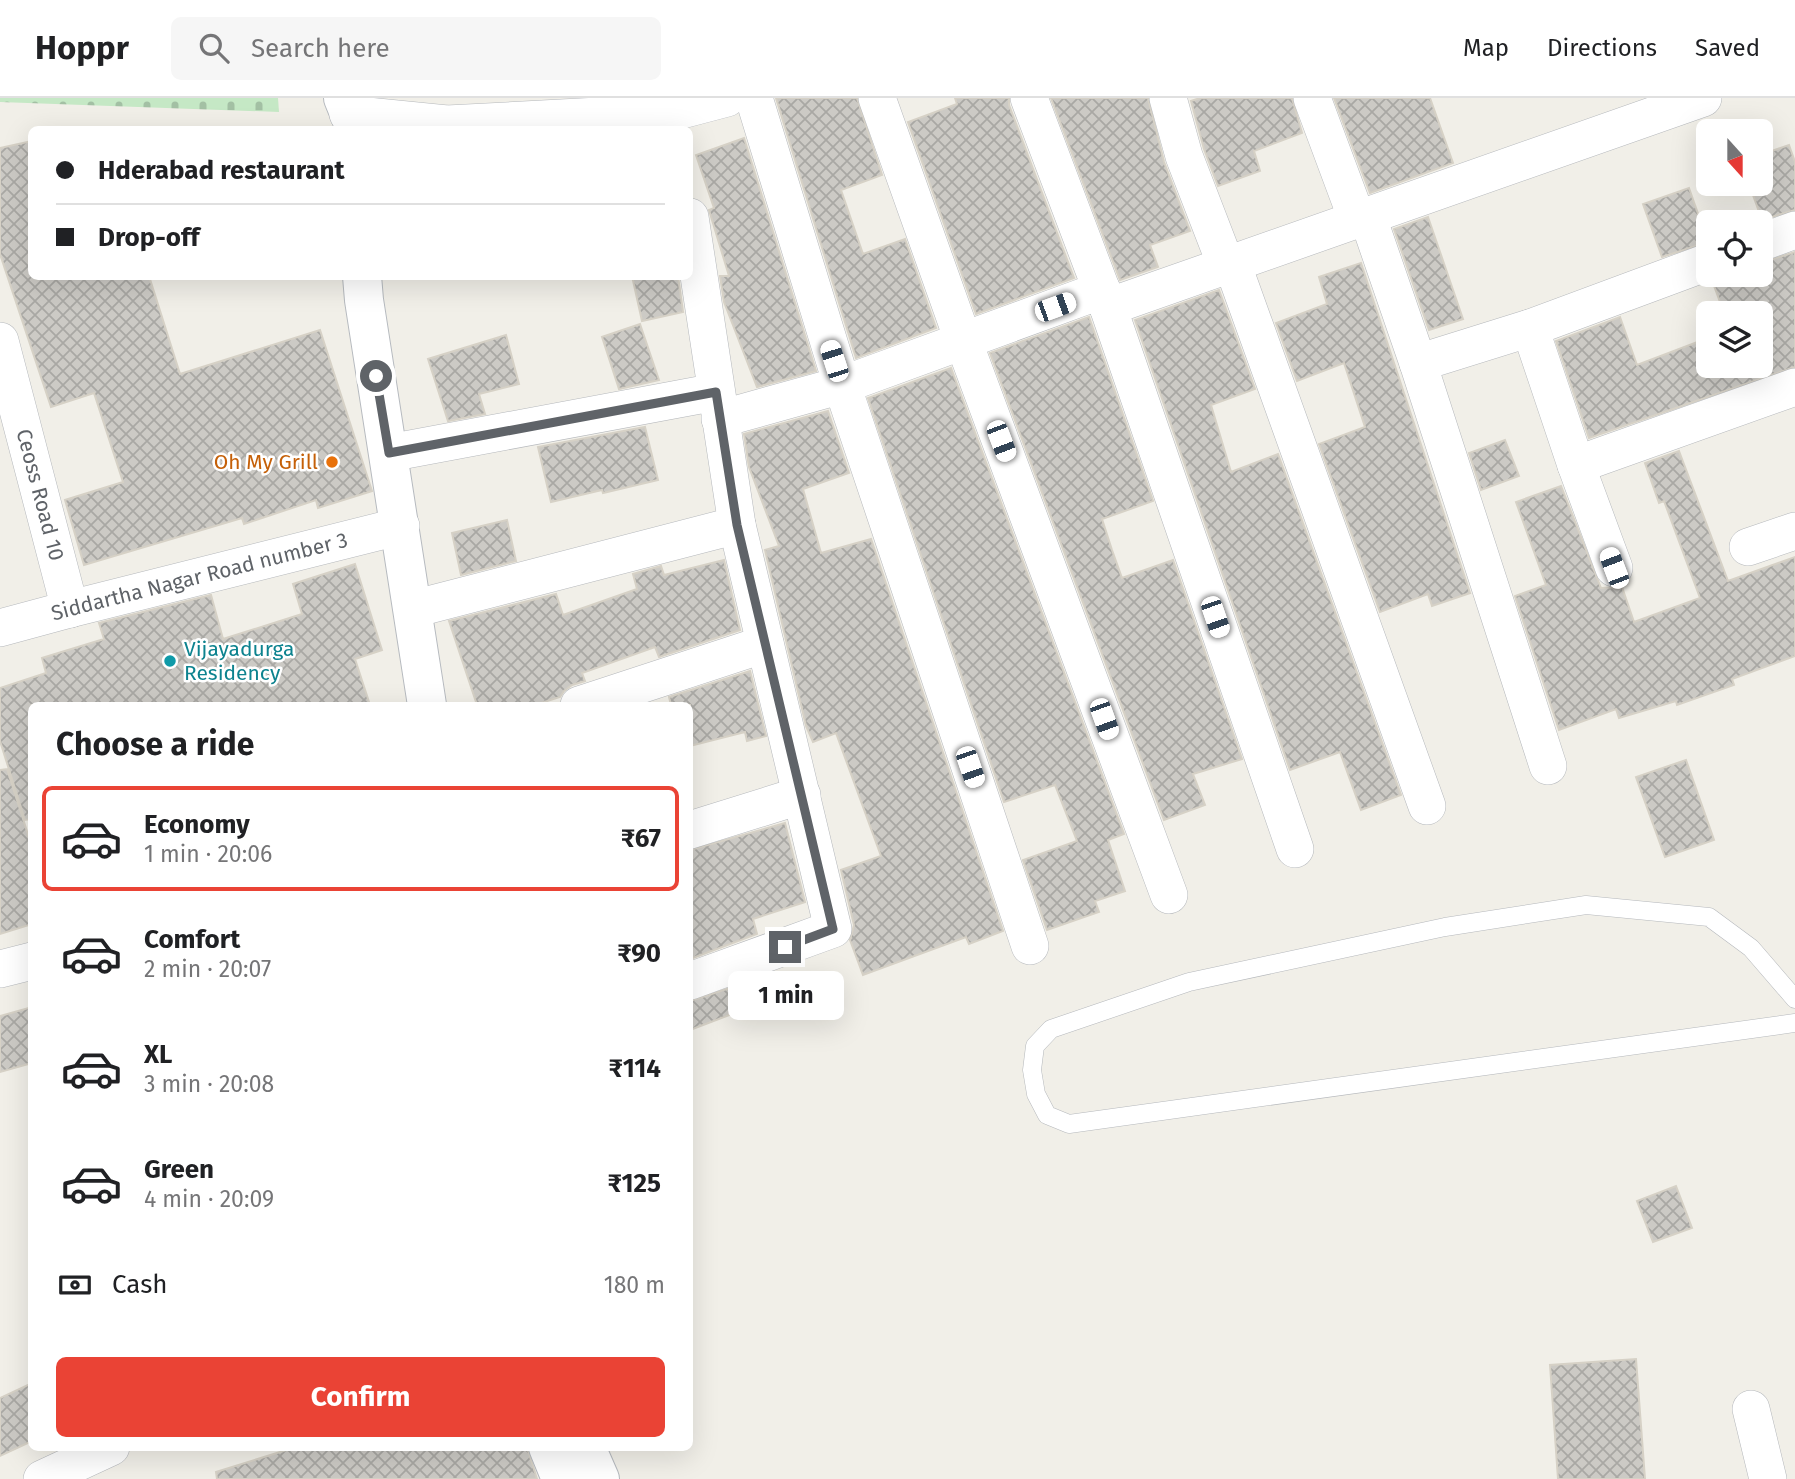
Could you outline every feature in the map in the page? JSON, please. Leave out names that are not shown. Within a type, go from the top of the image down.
[{"type":"main road","points":[[362,280],[363,300],[401,526],[427,702]]},
{"type":"main road","points":[[550,1451],[561,1479]]},
{"type":"main road","points":[[588,1451],[600,1479]]},
{"type":"street","points":[[359,114],[447,124],[675,121],[727,98]]},
{"type":"street","points":[[754,98],[842,385],[1030,946]]},
{"type":"street","points":[[877,98],[963,340],[1169,895]]},
{"type":"street","points":[[1029,98],[1105,299],[1295,849]]},
{"type":"street","points":[[1168,98],[1184,156],[1229,264],[1427,806]]},
{"type":"street","points":[[1312,98],[1362,217],[1418,363],[1548,766]]},
{"type":"street","points":[[389,453],[842,385],[963,340],[1229,264],[1703,98]]},
{"type":"street","points":[[1773,238],[1795,230]]},
{"type":"street","points":[[693,237],[737,525],[833,929],[693,980]]},
{"type":"street","points":[[1418,363],[1530,328],[1696,266]]},
{"type":"street","points":[[1530,328],[1576,466],[1614,568]]},
{"type":"street","name":"Ceoss Road 10","points":[[0,341],[70,609]]},
{"type":"street","points":[[1576,466],[1795,387]]},
{"type":"street","points":[[413,609],[737,525]]},
{"type":"street","name":"Siddartha Nagar Road number 3","points":[[0,628],[401,526]]},
{"type":"street","points":[[1748,547],[1795,531]]},
{"type":"street","points":[[588,702],[765,644]]},
{"type":"street","points":[[693,829],[802,795]]},
{"type":"street","points":[[0,969],[28,962]]},
{"type":"street","points":[[1751,1409],[1768,1479]]},
{"type":"street","points":[[42,1479],[102,1451]]},
{"type":"lane","points":[[1795,999],[1751,948],[1709,917],[1586,905],[1445,927],[1189,982],[1051,1028],[1035,1046],[1032,1070],[1036,1094],[1048,1115],[1069,1124],[1795,1023]]},
{"type":"green space","points":[[0,98],[278,98],[279,112],[0,102]]},
{"type":"building","points":[[776,98],[857,98],[882,175],[841,190],[863,254],[905,239],[936,328],[856,358]]},
{"type":"building","points":[[955,98],[1009,98],[1009,105],[1074,278],[976,314],[908,122],[957,104]]},
{"type":"building","points":[[1051,98],[1148,98],[1164,162],[1190,231],[1150,245],[1158,267],[1120,280]]},
{"type":"building","points":[[1200,98],[1292,98],[1302,133],[1254,151],[1260,171],[1218,186],[1204,149],[1191,101]]},
{"type":"building","points":[[1334,98],[1430,98],[1453,163],[1370,193]]},
{"type":"building","points":[[744,138],[816,371],[757,387],[724,302],[720,276],[729,276],[709,210],[714,208],[696,155]]},
{"type":"building","points":[[28,142],[28,280],[150,280],[180,374],[320,330],[372,491],[318,508],[316,500],[244,524],[242,518],[84,565],[65,500],[123,482],[94,393],[51,407],[0,254],[0,148]]},
{"type":"building","points":[[1789,145],[1795,162],[1795,210],[1773,217],[1773,210],[1758,210],[1753,196],[1773,196],[1773,151]]},
{"type":"building","points":[[1689,188],[1697,210],[1696,246],[1662,257],[1643,204]]},
{"type":"building","points":[[1428,217],[1463,319],[1429,330],[1394,229]]},
{"type":"building","points":[[1795,252],[1795,367],[1773,375],[1773,301],[1720,301],[1714,287],[1773,287],[1773,259]]},
{"type":"building","points":[[1361,263],[1470,593],[1432,606],[1428,594],[1380,612],[1319,444],[1365,427],[1344,363],[1297,381],[1276,323],[1327,304],[1319,277]]},
{"type":"building","points":[[633,280],[679,280],[683,312],[642,321]]},
{"type":"building","points":[[1219,290],[1255,389],[1211,405],[1231,472],[1278,454],[1401,795],[1361,810],[1340,752],[1290,770],[1135,320]]},
{"type":"building","points":[[1089,317],[1153,501],[1102,519],[1112,550],[1122,578],[1173,560],[1242,759],[1193,774],[1205,805],[1164,820],[990,353]]},
{"type":"building","points":[[1620,317],[1637,365],[1696,343],[1696,378],[1763,378],[1589,438],[1556,341]]},
{"type":"building","points":[[640,324],[659,380],[619,389],[602,337]]},
{"type":"building","points":[[506,335],[519,384],[479,394],[485,414],[448,421],[428,359]]},
{"type":"building","points":[[951,368],[1124,834],[1108,840],[1125,891],[1095,901],[1099,912],[1047,930],[1023,860],[1077,841],[1055,785],[1004,802],[868,398]]},
{"type":"building","points":[[828,411],[849,473],[803,489],[821,553],[871,539],[1003,931],[969,944],[966,937],[863,975],[850,940],[854,925],[841,870],[881,856],[836,733],[813,742],[806,726],[765,550],[779,546],[749,467],[744,434]]},
{"type":"building","points":[[645,427],[658,480],[551,502],[538,447]]},
{"type":"building","points":[[1505,440],[1519,476],[1481,490],[1469,453]]},
{"type":"building","points":[[1679,451],[1728,581],[1795,557],[1795,656],[1732,679],[1734,685],[1677,705],[1676,701],[1619,718],[1616,709],[1559,730],[1515,596],[1546,585],[1516,502],[1561,486],[1601,588],[1622,587],[1634,622],[1700,598],[1664,501],[1659,503],[1645,463]]},
{"type":"building","points":[[507,520],[516,561],[461,575],[452,533]]},
{"type":"building","points":[[724,560],[740,630],[659,657],[655,647],[582,673],[585,681],[572,685],[560,697],[544,702],[476,702],[449,621],[556,594],[563,615],[637,589],[633,574],[661,566],[664,575]]},
{"type":"building","points":[[355,564],[382,650],[355,659],[369,702],[28,702],[28,820],[25,820],[0,741],[0,688],[46,673],[42,658],[104,639],[99,623],[211,595],[223,639],[302,614],[293,584]]},
{"type":"building","points":[[750,671],[766,736],[747,741],[745,732],[693,745],[693,702],[670,702],[669,697]]},
{"type":"building","points":[[1686,760],[1714,840],[1665,857],[1636,777]]},
{"type":"building","points":[[7,769],[28,835],[28,925],[0,934],[0,770]]},
{"type":"building","points":[[785,823],[805,902],[753,919],[757,934],[693,958],[693,849]]},
{"type":"building","points":[[745,983],[753,1006],[693,1029],[693,1000]]},
{"type":"building","points":[[28,1008],[28,1064],[0,1072],[0,1016]]},
{"type":"building","points":[[1676,1186],[1692,1228],[1653,1242],[1637,1201]]},
{"type":"building","points":[[1636,1359],[1645,1479],[1558,1479],[1550,1365]]},
{"type":"building","points":[[28,1385],[28,1443],[0,1456],[0,1398]]},
{"type":"building","points":[[283,1451],[528,1451],[537,1479],[217,1479],[216,1472]]},
{"type":"place","name":"Oh My Grill","points":[[332,462]]},
{"type":"place","name":"Vijayadurga Residency","points":[[170,661]]},
{"type":"route","points":[[376,376],[389,453],[716,392],[737,525],[833,929],[785,947]]}]
